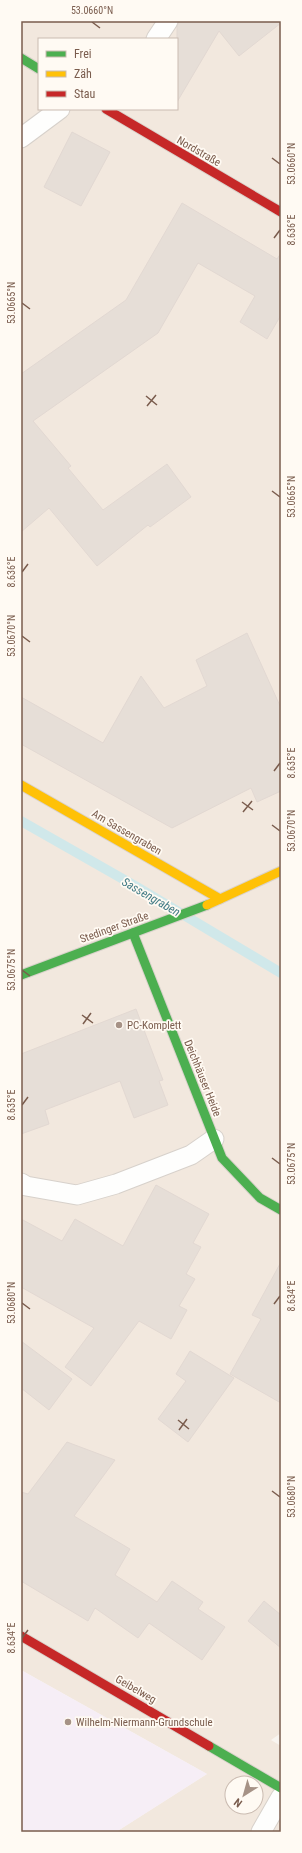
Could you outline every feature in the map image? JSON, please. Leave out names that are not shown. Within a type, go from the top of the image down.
[{"type":"street","points":[[21,58],[38,67]]},
{"type":"street","name":"Nordstraße","points":[[108,110],[281,212]]},
{"type":"street","name":"Am Sassengraben","points":[[21,785],[220,899]]},
{"type":"street","name":"Stedinger Straße","points":[[21,975],[200,908],[281,871]]},
{"type":"street","name":"Deichhäuser Heide","points":[[133,933],[222,1158],[260,1198],[281,1210]]},
{"type":"street","name":"Geibelweg","points":[[21,1636],[281,1788]]},
{"type":"lane","points":[[157,38],[168,21]]},
{"type":"lane","points":[[21,138],[59,110]]},
{"type":"lane","points":[[21,1183],[26,1186],[77,1195],[116,1184],[191,1156],[214,1139]]},
{"type":"lane","points":[[261,1832],[281,1798]]},
{"type":"shaded area","points":[[21,21],[281,21],[281,1733],[271,1740],[281,1746],[281,1832],[116,1832],[207,1774],[21,1670]]},
{"type":"shaded area","name":"Wilhelm-Niermann-Grundschule","points":[[21,1670],[207,1774],[116,1832],[21,1832]]},
{"type":"building","points":[[179,21],[281,21],[281,23],[239,56],[219,31],[178,100],[177,27]]},
{"type":"building","points":[[72,132],[110,152],[81,206],[44,187]]},
{"type":"building","points":[[182,203],[277,259],[281,253],[281,315],[267,339],[240,322],[255,296],[198,263],[158,333],[33,421],[71,466],[68,468],[103,510],[167,464],[191,497],[150,527],[148,525],[97,566],[49,508],[21,532],[21,374],[126,300]]},
{"type":"building","points":[[247,633],[281,708],[281,791],[257,802],[251,788],[172,828],[21,744],[21,697],[103,743],[141,676],[164,708],[207,686],[196,660]]},
{"type":"building","points":[[136,1009],[163,1080],[159,1081],[168,1105],[134,1118],[120,1081],[45,1110],[49,1124],[21,1134],[21,1054]]},
{"type":"building","points":[[156,1185],[209,1214],[193,1243],[201,1247],[186,1274],[195,1279],[179,1306],[187,1310],[171,1339],[139,1321],[91,1386],[65,1367],[94,1328],[21,1287],[21,1219],[62,1241],[75,1219],[123,1246]]},
{"type":"building","points":[[281,1262],[281,1403],[230,1374],[261,1319],[252,1315]]},
{"type":"building","points":[[21,1341],[72,1379],[49,1410],[21,1388]]},
{"type":"building","points":[[190,1351],[234,1378],[188,1442],[158,1419],[186,1381],[176,1374]]},
{"type":"building","points":[[67,1442],[115,1460],[74,1516],[130,1549],[115,1575],[157,1602],[172,1581],[203,1602],[198,1609],[225,1627],[202,1660],[149,1623],[138,1638],[95,1608],[88,1621],[21,1581],[21,1492],[28,1494]]},
{"type":"building","points":[[264,1601],[281,1615],[281,1648],[248,1621]]},
{"type":"waterway","name":"Sassengraben","points":[[21,821],[137,887],[281,973]]},
{"type":"traffic: fast","points":[[21,58],[38,68]]},
{"type":"traffic: fast","points":[[21,975],[207,905]]},
{"type":"traffic: fast","points":[[133,933],[222,1158],[260,1198],[281,1210]]},
{"type":"traffic: fast","points":[[209,1746],[281,1788]]},
{"type":"traffic: slow","points":[[21,785],[220,899]]},
{"type":"traffic: slow","points":[[207,905],[281,871]]},
{"type":"traffic: jam","points":[[108,110],[281,212]]},
{"type":"traffic: jam","points":[[21,1636],[209,1746]]},
{"type":"place","name":"PC-Komplett","points":[[119,1025]]},
{"type":"place","name":"Wilhelm-Niermann-Grundschule","points":[[68,1722]]}]
